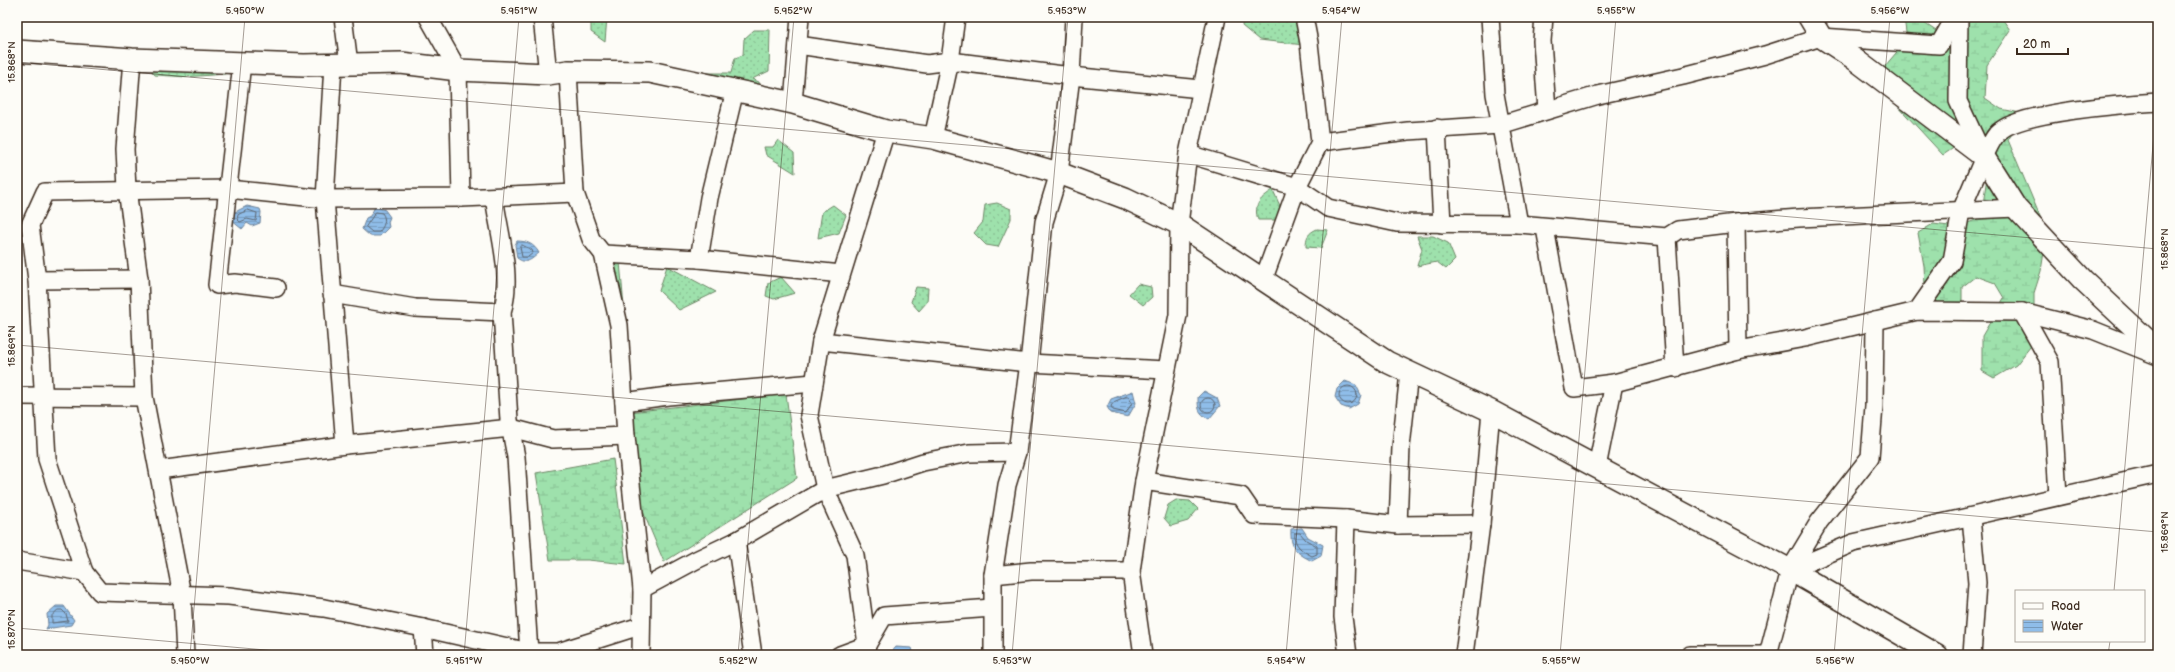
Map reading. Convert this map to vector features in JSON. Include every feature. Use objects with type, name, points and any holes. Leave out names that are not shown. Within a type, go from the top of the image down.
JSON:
[{"type":"street","points":[[343,17],[341,65],[325,199],[345,445]]},
{"type":"street","points":[[428,17],[458,70],[461,198]]},
{"type":"street","points":[[542,17],[558,72],[575,193],[591,239],[603,254],[619,325],[626,436],[642,589],[640,626],[641,655]]},
{"type":"street","points":[[793,103],[800,17]]},
{"type":"street","points":[[933,138],[950,61],[956,17]]},
{"type":"street","points":[[993,655],[993,575],[1007,485],[1017,452],[1030,363],[1044,222],[1059,173],[1071,76],[1074,17]]},
{"type":"street","points":[[1143,655],[1131,571],[1144,481],[1178,315],[1179,224],[1188,154],[1217,17]]},
{"type":"street","points":[[1264,278],[1297,187],[1320,142],[1309,43],[1304,17]]},
{"type":"street","points":[[1490,17],[1495,94],[1519,224]]},
{"type":"street","points":[[1544,17],[1542,41],[1548,110]]},
{"type":"street","points":[[1808,17],[1821,37],[1853,58],[1984,157]]},
{"type":"street","points":[[1320,142],[1437,128],[1500,125],[1598,95],[1765,54],[1821,37],[1939,45],[1955,17]]},
{"type":"street","points":[[1959,17],[1958,101],[1984,157],[2016,208],[2082,280],[2158,350]]},
{"type":"street","points":[[798,45],[927,64],[950,61],[1071,76],[1201,89]]},
{"type":"street","points":[[17,51],[132,59],[242,63],[341,65],[401,64],[458,70],[650,72],[793,103],[886,130],[933,138],[1059,173],[1125,198],[1179,224],[1264,278],[1376,355],[1409,373],[1491,411],[1790,570],[1937,655]]},
{"type":"street","points":[[132,59],[125,149],[127,189],[139,279],[144,397],[182,595],[185,655]]},
{"type":"street","points":[[242,63],[217,285],[235,284],[276,288]]},
{"type":"street","points":[[699,259],[709,198],[735,90]]},
{"type":"street","points":[[1917,311],[1952,261],[1961,211],[1984,157],[2000,130],[2028,118],[2116,105],[2158,102]]},
{"type":"street","points":[[1437,128],[1442,224]]},
{"type":"street","points":[[866,650],[855,556],[825,488],[810,415],[822,341],[841,274],[886,130]]},
{"type":"street","points":[[1188,154],[1297,187],[1328,208],[1397,222],[1442,224],[1519,224],[1545,228],[1667,237],[1678,230],[1736,223],[1799,218],[2016,208]]},
{"type":"street","points":[[575,193],[461,198],[325,199],[228,189],[127,189],[45,192],[24,224],[36,280],[47,459],[84,572],[100,592],[229,596],[301,605],[423,628],[529,652],[558,654],[640,626]]},
{"type":"street","points":[[494,197],[505,266],[506,298],[502,312],[509,420],[516,457],[529,652]]},
{"type":"street","points":[[1736,223],[1738,350]]},
{"type":"street","points":[[1545,228],[1574,388],[1614,383],[1738,350],[1805,338],[1917,311],[2022,312],[2093,330],[2158,356]]},
{"type":"street","points":[[1667,237],[1675,368]]},
{"type":"street","points":[[603,254],[699,259],[841,274]]},
{"type":"street","points":[[36,280],[139,279]]},
{"type":"street","points":[[332,294],[414,308],[502,312]]},
{"type":"street","points":[[2022,312],[2050,362],[2058,496]]},
{"type":"street","points":[[1690,655],[1768,655],[1790,570],[1819,522],[1870,457],[1874,406],[1875,321]]},
{"type":"street","points":[[822,341],[1030,363],[1166,370]]},
{"type":"street","points":[[1398,525],[1401,447],[1409,373]]},
{"type":"street","points":[[624,402],[668,396],[814,383]]},
{"type":"street","points":[[1597,468],[1614,383]]},
{"type":"street","points":[[17,396],[144,397]]},
{"type":"street","points":[[1466,655],[1481,524],[1491,411]]},
{"type":"street","points":[[159,470],[345,445],[511,428],[553,439],[626,436]]},
{"type":"street","points":[[642,589],[696,560],[736,541],[825,488],[883,475],[923,462],[969,453],[1017,452]]},
{"type":"street","points":[[1790,570],[1853,543],[2158,474]]},
{"type":"street","points":[[1144,481],[1241,496],[1254,515],[1346,519],[1398,525],[1481,524]]},
{"type":"street","points":[[1971,517],[1977,583],[1972,655]]},
{"type":"street","points":[[1346,519],[1343,616],[1348,655]]},
{"type":"street","points":[[736,541],[753,655]]},
{"type":"street","points":[[17,561],[84,572]]},
{"type":"street","points":[[993,575],[1031,571],[1131,571]]},
{"type":"street","points":[[866,650],[884,616],[992,608]]},
{"type":"street","points":[[423,628],[425,655]]},
{"type":"street","points":[[840,655],[866,650]]},
{"type":"green space","points":[[591,17],[607,17],[605,42],[591,32]]},
{"type":"green space","points":[[1243,17],[1305,17],[1304,45],[1259,40],[1242,26]]},
{"type":"green space","points":[[1904,17],[1921,17],[1921,21],[1939,33],[1955,34],[1970,17],[2001,17],[2010,30],[1987,65],[1985,98],[2001,109],[2025,114],[2008,140],[2047,233],[2041,271],[2034,293],[2034,313],[2041,333],[2016,365],[1994,378],[1982,371],[1982,336],[2004,298],[1995,283],[1976,276],[1962,287],[1962,303],[1926,305],[1924,266],[1918,233],[1933,224],[1957,227],[1981,218],[1987,177],[1961,143],[1943,155],[1883,90],[1885,66],[1907,40]]},
{"type":"green space","points":[[754,30],[770,30],[769,71],[752,79],[759,82],[760,90],[630,63],[709,73],[731,73],[735,58],[743,55],[744,39]]},
{"type":"green space","points":[[228,54],[225,74],[186,77],[155,75],[148,67]]},
{"type":"green space","points":[[778,140],[794,153],[795,173],[766,155],[764,147],[773,147]]},
{"type":"green space","points":[[1273,190],[1280,206],[1276,220],[1258,220],[1257,206],[1259,202]]},
{"type":"green space","points":[[997,203],[1011,209],[1011,219],[998,247],[986,245],[974,233],[983,222],[985,205]]},
{"type":"green space","points":[[833,205],[846,215],[839,233],[818,238],[822,212]]},
{"type":"green space","points":[[1317,229],[1328,230],[1321,248],[1306,247],[1308,236],[1311,232]]},
{"type":"green space","points":[[1417,236],[1433,236],[1448,243],[1455,260],[1446,269],[1437,262],[1417,266],[1422,249]]},
{"type":"green space","points":[[620,262],[625,318],[608,263],[615,265]]},
{"type":"green space","points":[[667,266],[716,292],[679,310],[659,291]]},
{"type":"green space","points":[[781,277],[795,293],[774,299],[766,296],[768,283]]},
{"type":"green space","points":[[1138,284],[1151,287],[1152,297],[1143,305],[1129,294]]},
{"type":"green space","points":[[916,287],[928,288],[927,302],[919,311],[911,302]]},
{"type":"green space","points":[[786,394],[797,478],[664,562],[639,502],[630,412]]},
{"type":"green space","points":[[613,459],[626,564],[588,560],[550,560],[536,473]]},
{"type":"green space","points":[[1176,500],[1190,501],[1198,509],[1188,521],[1171,526],[1164,518],[1168,505]]},
{"type":"water","points":[[247,206],[260,209],[260,223],[252,226],[247,223],[242,229],[232,221],[235,212]]},
{"type":"water","points":[[375,207],[385,210],[390,217],[388,222],[389,227],[380,236],[370,236],[362,229],[366,218],[370,216]]},
{"type":"water","points":[[517,241],[530,244],[535,247],[539,253],[528,261],[520,260],[517,258],[515,245]]},
{"type":"water","points":[[1345,381],[1356,385],[1361,395],[1358,404],[1349,409],[1341,406],[1335,397],[1337,389]]},
{"type":"water","points":[[1133,391],[1136,403],[1128,417],[1111,413],[1107,407],[1111,399]]},
{"type":"water","points":[[1204,391],[1217,398],[1220,406],[1209,419],[1201,413],[1199,408],[1198,397]]},
{"type":"water","points":[[1302,528],[1308,537],[1323,545],[1321,556],[1312,561],[1298,552],[1293,545],[1291,529]]},
{"type":"water","points":[[56,606],[64,606],[74,620],[71,625],[46,629],[48,625],[47,614]]},
{"type":"water","points":[[896,647],[912,648],[914,655],[889,655]]}]
